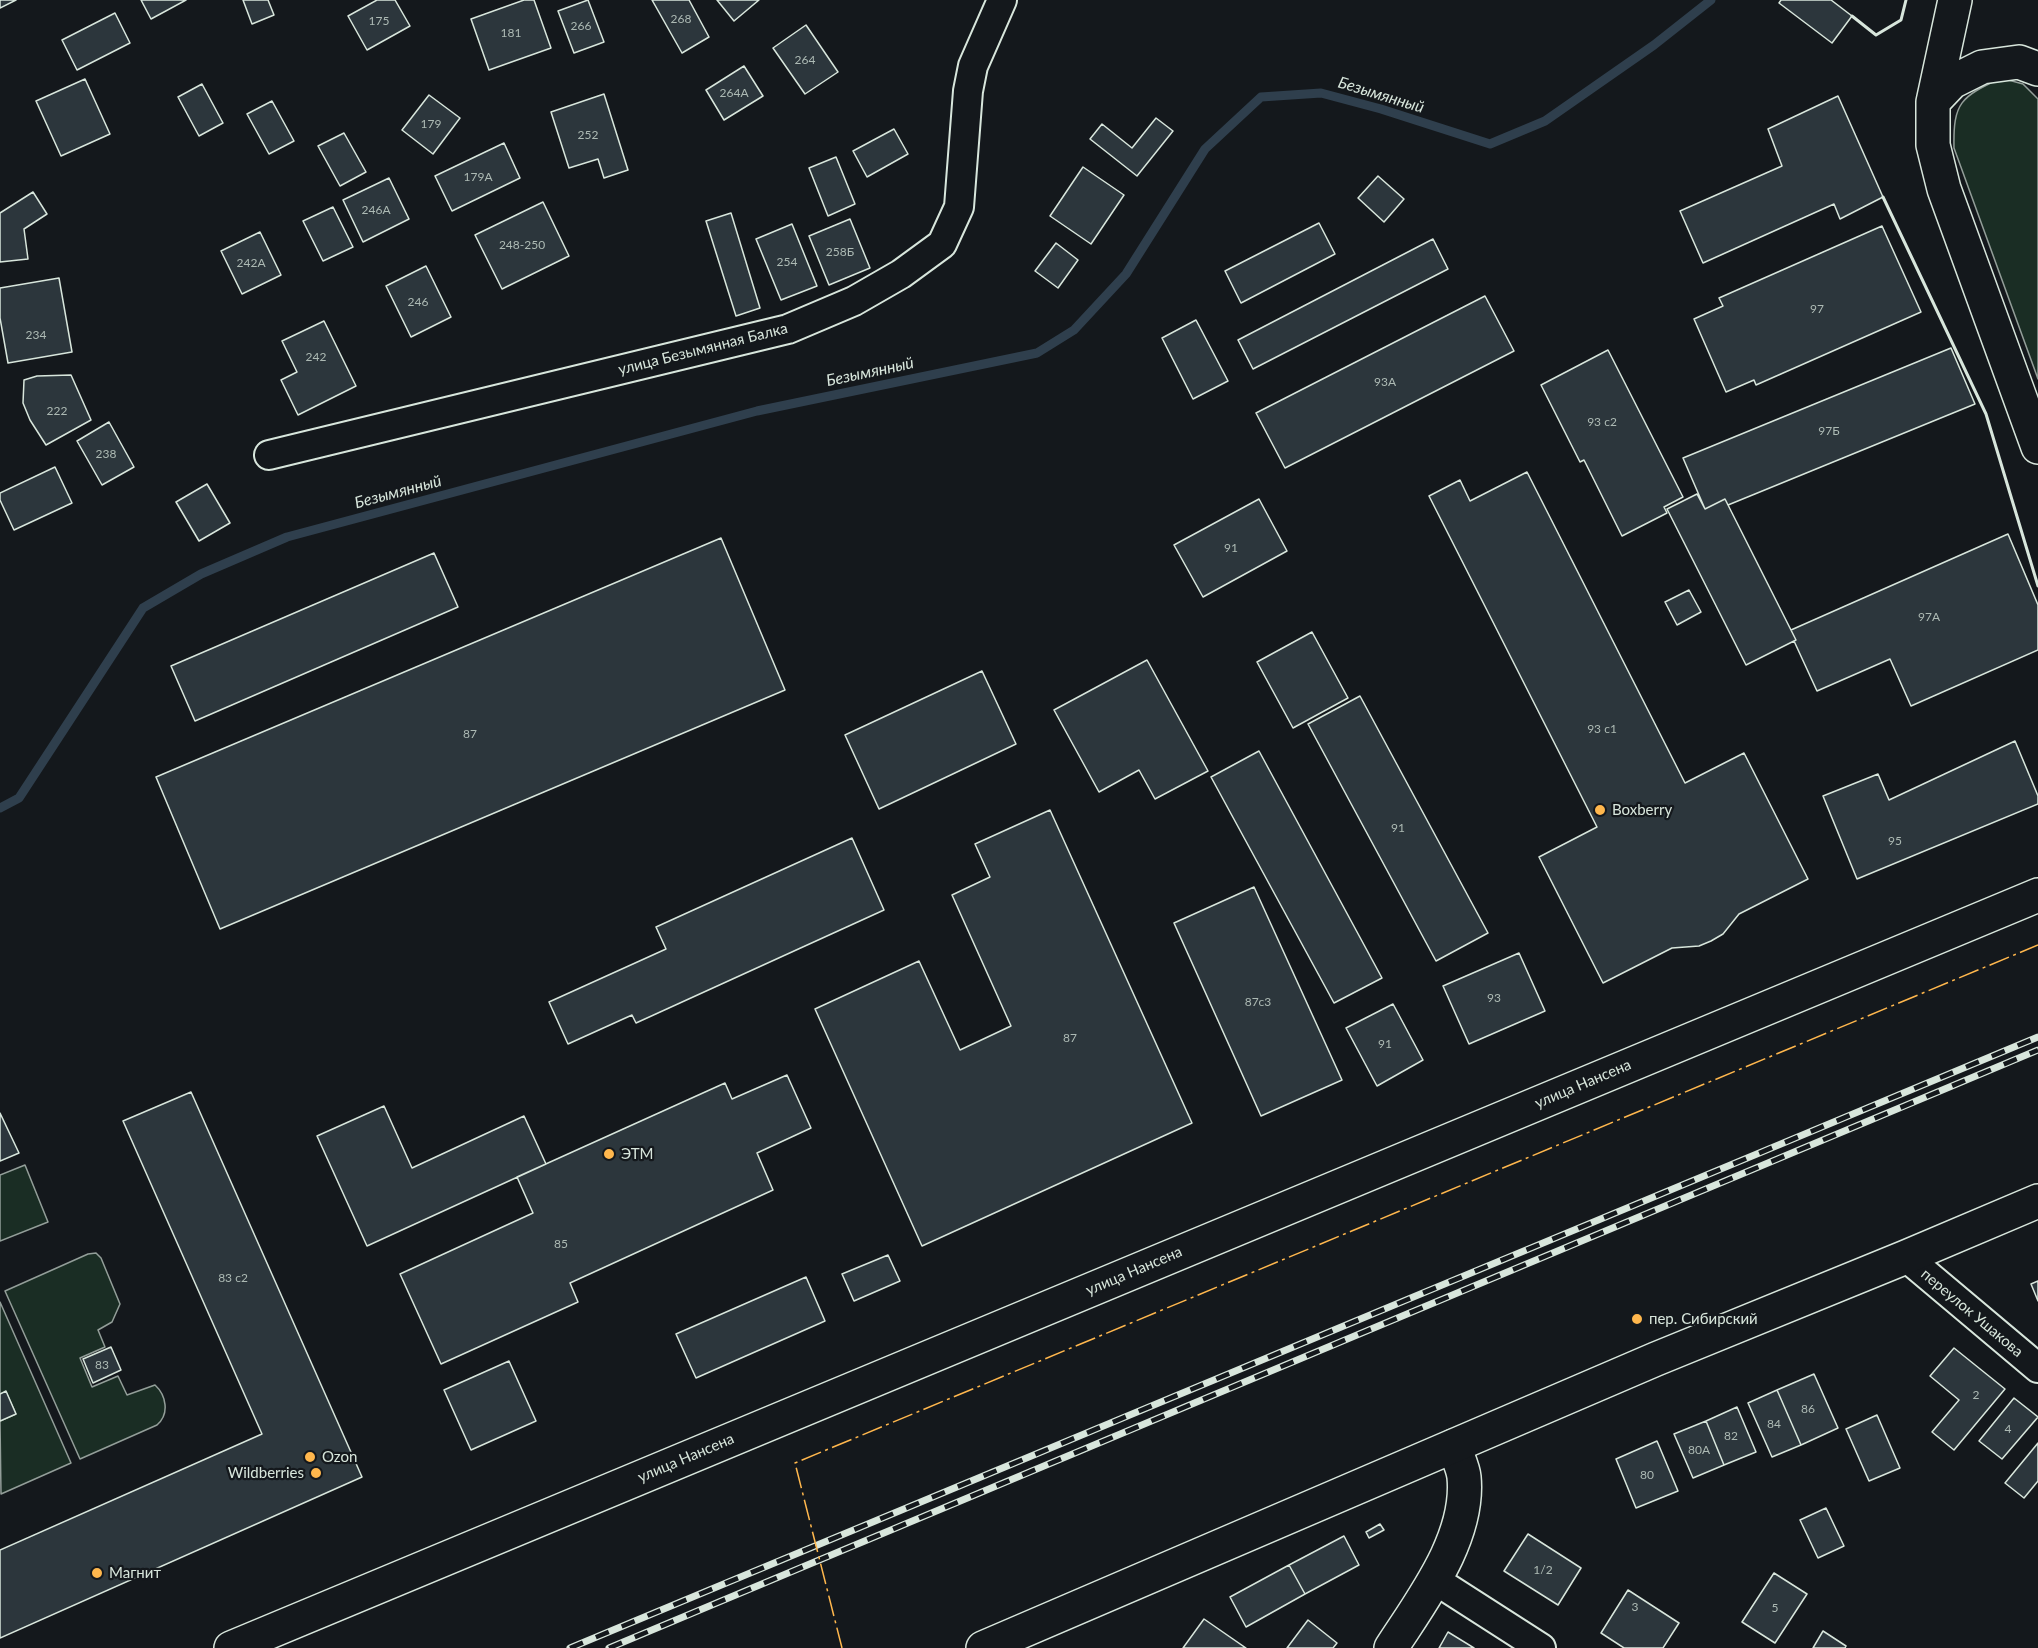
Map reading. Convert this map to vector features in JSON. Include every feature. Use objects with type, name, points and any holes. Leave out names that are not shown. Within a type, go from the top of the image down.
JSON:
[{"type":"main road","points":[[1955,0],[1933,102],[1933,146],[1944,189],[2038,447]]},
{"type":"main road","points":[[1933,102],[1952,82],[1982,67],[2019,62],[2038,69]]},
{"type":"main road","name":"улица Нансена","points":[[231,1648],[2038,895]]},
{"type":"main road","points":[[983,1648],[1656,1359],[2038,1201]]},
{"type":"main road","points":[[1391,1648],[1435,1580],[1453,1540],[1464,1506],[1464,1475],[1454,1446]]},
{"type":"street","name":"улица Безымянная Балка","points":[[269,455],[788,329],[854,301],[901,274],[942,244],[959,207],[968,91],[973,66],[1002,0]]},
{"type":"street","name":"переулок Ушакова","points":[[1906,1257],[2038,1368]]},
{"type":"street","points":[[1435,1580],[1541,1648]]},
{"type":"green space","points":[[2001,78],[2023,84],[2038,99],[2038,379],[1954,148],[1955,120],[1962,103],[1977,90]]},
{"type":"green space","points":[[25,1165],[48,1222],[0,1241],[0,1175]]},
{"type":"green space","points":[[96,1253],[101,1258],[120,1304],[112,1322],[98,1330],[105,1347],[80,1358],[92,1387],[118,1376],[127,1395],[155,1385],[164,1399],[165,1410],[164,1416],[157,1425],[80,1459],[5,1291],[88,1254]]},
{"type":"green space","points":[[0,1302],[71,1463],[1,1494],[0,1421],[16,1414],[6,1392],[0,1394]]},
{"type":"building","points":[[0,0],[16,0],[0,8]]},
{"type":"building","points":[[141,0],[186,0],[151,19]]},
{"type":"building","points":[[243,0],[268,0],[274,15],[252,24]]},
{"type":"building","points":[[377,0],[395,0],[410,26],[367,50],[348,16]]},
{"type":"building","points":[[524,0],[534,0],[551,48],[489,70],[471,19]]},
{"type":"building","points":[[588,0],[604,42],[574,53],[558,11]]},
{"type":"building","points":[[652,0],[689,0],[709,37],[682,53]]},
{"type":"building","points":[[717,0],[759,0],[734,21]]},
{"type":"building","points":[[1781,0],[1831,0],[1852,16],[1832,43],[1779,3]]},
{"type":"building","points":[[115,13],[130,43],[77,70],[62,40]]},
{"type":"building","points":[[806,25],[838,72],[805,94],[773,48]]},
{"type":"building","points":[[744,66],[763,96],[724,120],[706,90]]},
{"type":"building","points":[[85,79],[110,134],[61,156],[36,101]]},
{"type":"building","points":[[202,84],[223,123],[199,136],[178,97]]},
{"type":"building","points":[[604,94],[628,170],[604,178],[598,159],[569,168],[551,112]]},
{"type":"building","points":[[429,95],[460,118],[433,154],[402,130]]},
{"type":"building","points":[[1838,96],[1883,197],[1840,219],[1834,204],[1703,263],[1680,211],[1782,166],[1768,129]]},
{"type":"building","points":[[272,101],[294,141],[269,154],[247,114]]},
{"type":"building","points":[[1156,118],[1173,131],[1137,176],[1090,139],[1102,124],[1132,148]]},
{"type":"building","points":[[894,129],[908,154],[867,177],[853,151]]},
{"type":"building","points":[[344,133],[366,172],[340,186],[318,146]]},
{"type":"building","points":[[504,143],[520,178],[452,211],[435,176]]},
{"type":"building","points":[[836,157],[855,204],[828,216],[809,168]]},
{"type":"building","points":[[1083,167],[1124,195],[1091,244],[1050,216]]},
{"type":"building","points":[[1378,176],[1404,199],[1384,222],[1358,198]]},
{"type":"building","points":[[389,178],[409,219],[363,242],[343,200]]},
{"type":"building","points":[[33,192],[47,214],[24,229],[28,259],[0,262],[0,213]]},
{"type":"building","points":[[543,202],[569,256],[502,289],[475,235]]},
{"type":"building","points":[[333,207],[353,247],[323,261],[303,221]]},
{"type":"building","points":[[731,213],[760,308],[736,316],[706,221]]},
{"type":"building","points":[[850,219],[870,268],[829,285],[809,236]]},
{"type":"building","points":[[1319,223],[1335,254],[1241,303],[1225,271]]},
{"type":"building","points":[[792,224],[817,286],[781,300],[756,239]]},
{"type":"building","points":[[1882,226],[1921,312],[1756,385],[1754,380],[1726,392],[1694,319],[1723,306],[1719,298]]},
{"type":"building","points":[[260,232],[281,275],[242,294],[221,251]]},
{"type":"building","points":[[1433,239],[1448,269],[1253,369],[1238,340]]},
{"type":"building","points":[[1056,243],[1078,260],[1058,288],[1035,271]]},
{"type":"building","points":[[426,266],[451,317],[411,337],[386,286]]},
{"type":"building","points":[[59,278],[72,352],[8,363],[0,318],[0,288]]},
{"type":"building","points":[[1485,296],[1514,351],[1285,468],[1256,413]]},
{"type":"building","points":[[1196,320],[1228,381],[1193,399],[1162,338]]},
{"type":"building","points":[[324,321],[356,386],[298,415],[281,380],[297,372],[282,341]]},
{"type":"building","points":[[1951,348],[1975,404],[1728,505],[1725,499],[1705,509],[1683,458]]},
{"type":"building","points":[[1608,350],[1683,497],[1664,507],[1667,513],[1622,536],[1584,460],[1580,462],[1541,385]]},
{"type":"building","points":[[71,375],[91,420],[46,445],[30,420],[23,403],[24,380],[37,376]]},
{"type":"building","points":[[109,422],[134,467],[102,485],[77,441]]},
{"type":"building","points":[[55,467],[72,503],[14,530],[0,500],[0,493]]},
{"type":"building","points":[[1527,472],[1685,783],[1744,753],[1808,879],[1739,914],[1723,934],[1711,941],[1699,946],[1672,948],[1603,983],[1539,857],[1597,827],[1429,496],[1460,480],[1470,501]]},
{"type":"building","points":[[207,484],[230,523],[199,541],[176,502]]},
{"type":"building","points":[[1697,494],[1705,509],[1725,499],[1796,640],[1746,665],[1667,509]]},
{"type":"building","points":[[1259,499],[1287,551],[1203,597],[1174,545]]},
{"type":"building","points":[[2008,534],[2038,605],[2038,650],[1911,706],[1890,659],[1817,691],[1791,630]]},
{"type":"building","points":[[721,538],[785,690],[220,929],[156,777]]},
{"type":"building","points":[[434,553],[458,607],[195,721],[171,666]]},
{"type":"building","points":[[1689,590],[1701,612],[1677,625],[1665,602]]},
{"type":"building","points":[[1312,632],[1348,698],[1293,728],[1257,662]]},
{"type":"building","points":[[1147,660],[1208,771],[1155,799],[1139,770],[1099,792],[1054,710]]},
{"type":"building","points":[[982,671],[1016,744],[879,809],[845,735]]},
{"type":"building","points":[[1360,696],[1488,933],[1436,961],[1308,724]]},
{"type":"building","points":[[2015,741],[2038,796],[2038,804],[1857,879],[1823,796],[1878,774],[1889,800]]},
{"type":"building","points":[[1259,751],[1382,978],[1334,1003],[1211,777]]},
{"type":"building","points":[[1050,810],[1192,1123],[922,1246],[815,1009],[919,961],[960,1050],[1011,1026],[952,895],[990,877],[975,844]]},
{"type":"building","points":[[852,838],[884,910],[636,1023],[632,1015],[568,1044],[549,1002],[666,949],[656,927]]},
{"type":"building","points":[[1254,887],[1342,1080],[1261,1116],[1174,923]]},
{"type":"building","points":[[1519,953],[1545,1011],[1469,1044],[1443,986]]},
{"type":"building","points":[[1393,1004],[1423,1060],[1377,1086],[1346,1028]]},
{"type":"building","points":[[787,1075],[811,1128],[757,1153],[773,1190],[570,1283],[578,1302],[441,1364],[400,1274],[533,1213],[517,1177],[725,1083],[732,1099]]},
{"type":"building","points":[[191,1092],[362,1477],[0,1638],[0,1550],[262,1434],[123,1121]]},
{"type":"building","points":[[384,1106],[412,1168],[524,1116],[546,1164],[367,1246],[317,1136]]},
{"type":"building","points":[[0,1113],[19,1153],[0,1161]]},
{"type":"building","points":[[888,1255],[900,1281],[854,1301],[842,1274]]},
{"type":"building","points":[[806,1277],[825,1321],[696,1378],[676,1334]]},
{"type":"building","points":[[2038,1281],[2038,1301],[2031,1284]]},
{"type":"building","points":[[111,1347],[121,1370],[93,1383],[83,1359]]},
{"type":"building","points":[[1954,1348],[2005,1389],[1954,1450],[1932,1432],[1959,1400],[1930,1376]]},
{"type":"building","points":[[509,1361],[536,1421],[471,1450],[444,1390]]},
{"type":"building","points":[[1814,1374],[1838,1428],[1801,1445],[1777,1390]]},
{"type":"building","points":[[1777,1390],[1801,1445],[1772,1457],[1748,1403]]},
{"type":"building","points":[[6,1391],[16,1414],[0,1421],[0,1394]]},
{"type":"building","points":[[2014,1398],[2038,1417],[2002,1459],[1979,1441]]},
{"type":"building","points":[[1737,1407],[1756,1452],[1724,1465],[1706,1421]]},
{"type":"building","points":[[1877,1415],[1900,1468],[1869,1481],[1846,1429]]},
{"type":"building","points":[[1706,1421],[1724,1465],[1693,1478],[1674,1434]]},
{"type":"building","points":[[1657,1441],[1678,1491],[1636,1508],[1616,1459]]},
{"type":"building","points":[[2038,1443],[2038,1481],[2024,1498],[2005,1483]]},
{"type":"building","points":[[1826,1508],[1844,1546],[1818,1558],[1800,1520]]},
{"type":"building","points":[[1380,1524],[1384,1530],[1369,1538],[1366,1532]]},
{"type":"building","points":[[1528,1534],[1581,1568],[1558,1605],[1504,1571]]},
{"type":"building","points":[[1344,1536],[1359,1565],[1305,1594],[1289,1565]]},
{"type":"building","points":[[1289,1565],[1305,1594],[1246,1627],[1230,1597]]},
{"type":"building","points":[[1774,1573],[1807,1594],[1775,1643],[1742,1622]]},
{"type":"building","points":[[1628,1590],[1679,1623],[1663,1648],[1624,1648],[1601,1633]]},
{"type":"building","points":[[1204,1619],[1246,1648],[1183,1648]]},
{"type":"building","points":[[1308,1620],[1337,1643],[1333,1648],[1287,1648]]},
{"type":"building","points":[[1823,1631],[1846,1646],[1845,1648],[1813,1648]]},
{"type":"building","points":[[1448,1632],[1474,1648],[1439,1648]]},
{"type":"waterway","name":"Безымянный","points":[[0,808],[19,798],[143,608],[201,574],[287,537],[757,411],[1037,353],[1074,330],[1126,274],[1205,149],[1261,97],[1321,93],[1381,109],[1490,144],[1545,121],[1654,45],[1711,0]]},
{"type":"railway","points":[[570,1648],[2038,1037]]},
{"type":"railway","points":[[609,1648],[2038,1050]]},
{"type":"wall","points":[[1852,16],[1876,35],[1901,20],[1906,0]]},
{"type":"wall","points":[[1883,197],[1986,414],[2038,586]]},
{"type":"power","points":[[842,1648],[795,1463],[2038,945]]},
{"type":"place","name":"Boxberry","points":[[1600,810]]},
{"type":"place","name":"ЭТМ","points":[[609,1154]]},
{"type":"place","name":"пер. Сибирский","points":[[1637,1319]]},
{"type":"place","name":"Ozon","points":[[310,1457]]},
{"type":"place","name":"Wildberries","points":[[316,1473]]},
{"type":"place","name":"Магнит","points":[[97,1573]]}]
